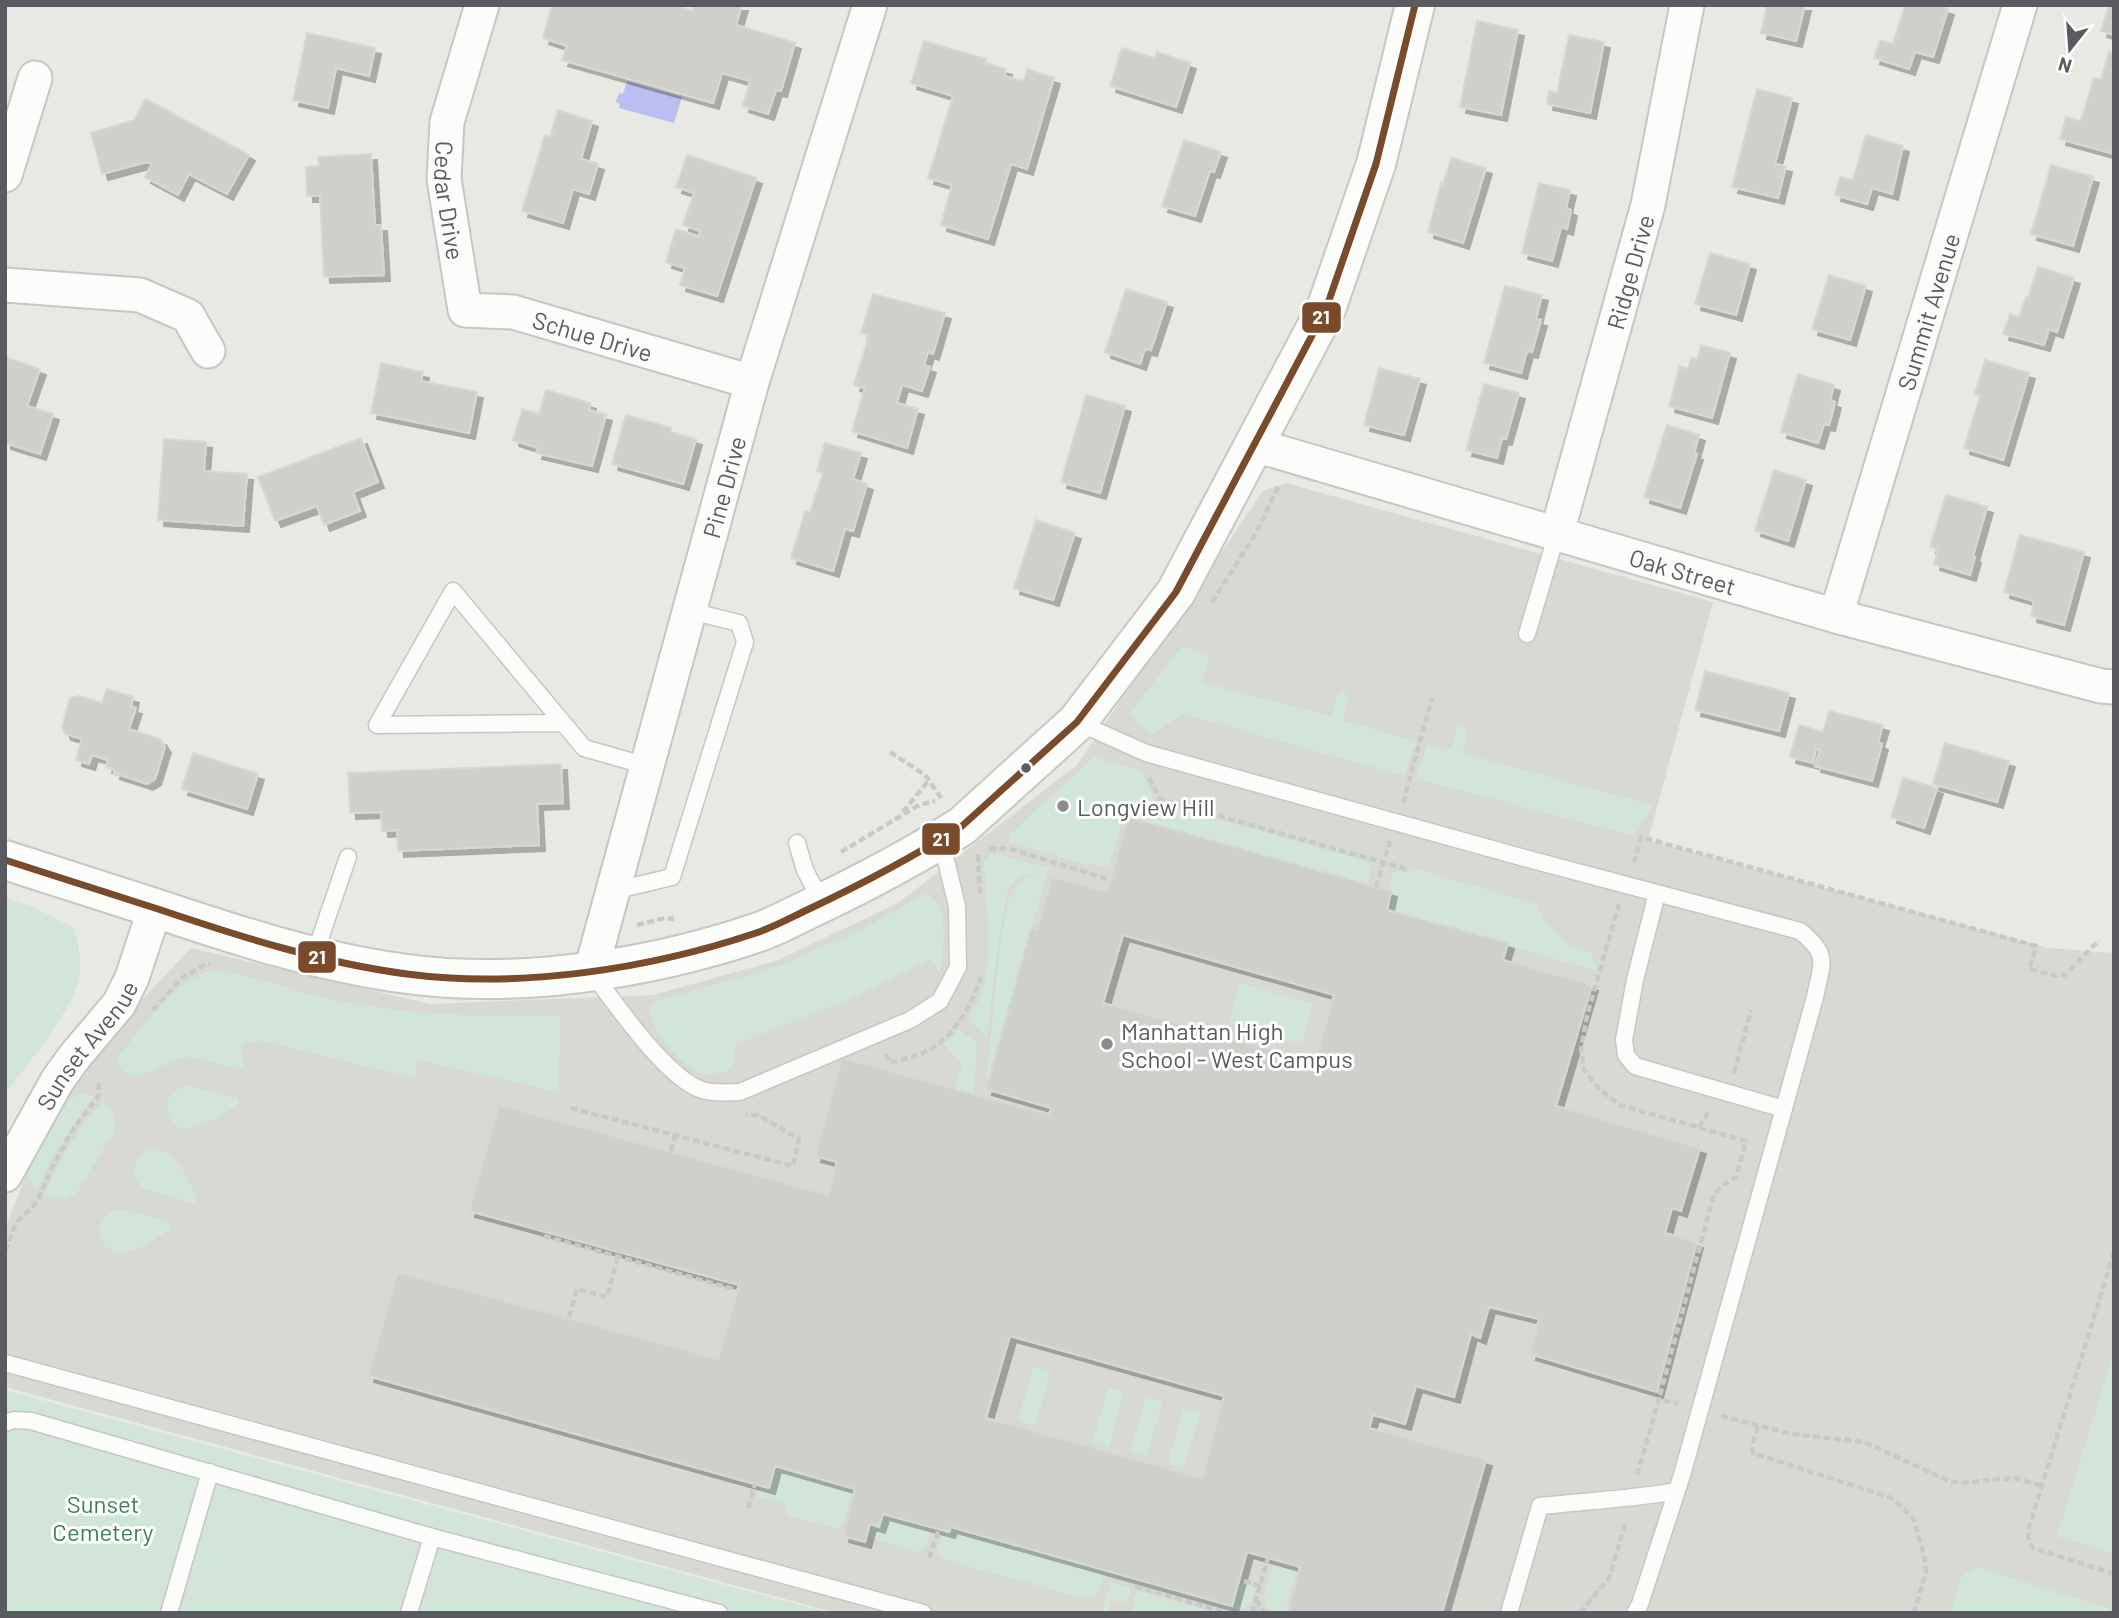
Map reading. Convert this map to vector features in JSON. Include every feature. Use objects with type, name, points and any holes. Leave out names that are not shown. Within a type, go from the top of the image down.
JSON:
[{"type":"street","name":"Cedar Drive","points":[[460,274],[444,178],[447,122],[482,5]]},
{"type":"street","name":"Pine Drive","points":[[591,971],[752,383],[870,5]]},
{"type":"street","points":[[5,860],[227,932],[314,956],[407,974],[459,979],[516,978],[645,964],[758,933],[860,885],[941,840],[962,826],[1077,722],[1175,592],[1326,309],[1376,164],[1415,5]]},
{"type":"street","name":"Ridge Drive","points":[[1557,533],[1648,205],[1687,5]]},
{"type":"street","name":"Summit Avenue","points":[[1836,616],[2020,5]]},
{"type":"street","points":[[5,175],[35,78]]},
{"type":"street","name":"Schue Drive","points":[[460,274],[465,310],[513,312],[752,383]]},
{"type":"street","points":[[5,285],[140,295],[188,316],[208,351]]},
{"type":"street","name":"Oak Street","points":[[1255,446],[1836,616],[2101,686],[2114,687]]},
{"type":"street","name":"Sunset Avenue","points":[[5,1175],[57,1081],[119,1004],[132,978],[155,908]]},
{"type":"lane","points":[[1527,634],[1557,533]]},
{"type":"lane","points":[[563,723],[377,725],[453,591],[584,748],[647,766]]},
{"type":"lane","points":[[613,891],[672,877],[746,642],[739,623],[690,611]]},
{"type":"lane","points":[[1077,722],[1146,753],[1800,931],[1817,945],[1822,963],[1784,1109],[1677,1491],[1640,1604],[1634,1613]]},
{"type":"lane","points":[[591,971],[668,1067],[701,1090],[717,1093],[740,1092],[910,1020],[940,1001],[958,967],[957,906],[941,840]]},
{"type":"lane","points":[[797,843],[805,870],[822,903]]},
{"type":"lane","points":[[314,956],[348,857]]},
{"type":"lane","points":[[1657,893],[1635,980],[1624,1040],[1626,1055],[1635,1066],[1784,1109]]},
{"type":"lane","points":[[5,1363],[923,1613]]},
{"type":"lane","points":[[5,1423],[14,1420],[31,1421],[432,1537],[719,1613]]},
{"type":"lane","points":[[169,1613],[211,1472]]},
{"type":"lane","points":[[1509,1613],[1540,1506],[1598,1499],[1631,1499],[1677,1491]]},
{"type":"lane","points":[[409,1613],[432,1537]]},
{"type":"path","points":[[1413,768],[1432,698]]},
{"type":"path","points":[[890,752],[925,775],[942,800]]},
{"type":"path","points":[[1143,768],[1160,799],[1406,869]]},
{"type":"path","points":[[899,816],[929,780]]},
{"type":"path","points":[[1659,1399],[1714,1194],[1736,1177],[1746,1141],[1620,1105],[1601,1091],[1584,1070],[1581,1049],[1587,1016],[1641,837],[2036,946],[2029,969],[2053,975],[2065,975],[2099,940]]},
{"type":"path","points":[[986,849],[995,841]]},
{"type":"path","points":[[978,849],[1008,848],[1110,880]]},
{"type":"path","points":[[150,1014],[182,978],[206,964]]},
{"type":"path","points":[[5,1251],[16,1223],[37,1202],[52,1167],[76,1125],[98,1097],[99,1073]]},
{"type":"path","points":[[671,1151],[675,1135]]},
{"type":"path","points":[[544,1236],[737,1290]]},
{"type":"path","points":[[2114,1252],[2028,1531],[2033,1548],[2114,1574]]},
{"type":"path","points":[[569,1317],[576,1289],[607,1297],[618,1255]]},
{"type":"path","points":[[1914,1613],[1926,1571],[1913,1518],[1894,1499],[1758,1456],[1753,1452],[1752,1445],[1760,1427],[1791,1434],[1864,1442],[1949,1481],[1961,1483],[2015,1478],[2042,1486]]},
{"type":"path","points":[[748,1508],[755,1484]]},
{"type":"path","points":[[929,1558],[939,1529]]},
{"type":"path","points":[[1251,1613],[1268,1558]]},
{"type":"path","points":[[1244,1581],[1260,1586]]},
{"type":"path","points":[[1135,1586],[1227,1613]]},
{"type":"path","points":[[1256,1600],[1265,1613]]},
{"type":"shaded area","name":"Manhattan High School - West Campus","points":[[1286,483],[1713,602],[1648,840],[2048,948],[2114,953],[2114,1613],[837,1613],[5,1387],[5,1228],[63,1083],[191,948],[430,1004],[653,995],[776,961],[898,903],[1077,765],[1263,491]]},
{"type":"green space","points":[[1182,646],[1209,655],[1202,682],[1331,716],[1338,694],[1344,692],[1349,697],[1343,720],[1416,742],[1404,776],[1183,714],[1153,734],[1138,725],[1130,713]]},
{"type":"green space","points":[[1461,725],[1468,730],[1462,753],[1653,805],[1634,836],[1416,779],[1427,745],[1451,750],[1456,729]]},
{"type":"green space","points":[[1094,757],[1142,771],[1154,801],[1366,861],[1371,869],[1367,884],[1126,816],[1120,827],[1109,868],[1090,863],[1089,866],[1009,842],[1009,835]]},
{"type":"green space","points":[[992,853],[1049,868],[1047,873],[1027,874],[1008,889],[998,941],[987,1038],[967,1019],[980,999],[988,965],[984,860]]},
{"type":"green space","points":[[1410,867],[1536,904],[1546,924],[1569,944],[1591,953],[1596,971],[1387,910],[1391,897],[1387,890],[1392,874],[1398,870],[1408,873]]},
{"type":"green space","points":[[1034,874],[1047,875],[986,1083],[1001,937],[1009,898],[1017,883]]},
{"type":"green space","points":[[927,893],[938,903],[943,920],[943,948],[939,972],[931,959],[848,1000],[736,1044],[732,1067],[726,1072],[708,1074],[690,1067],[664,1042],[653,1021],[652,1002],[776,967],[866,927]]},
{"type":"green space","points":[[5,898],[32,906],[73,927],[80,963],[77,985],[64,1013],[5,1094]]},
{"type":"green space","points":[[216,970],[324,998],[394,1010],[476,1016],[558,1015],[561,1017],[558,1092],[418,1060],[415,1078],[262,1041],[241,1043],[244,1066],[241,1069],[187,1057],[138,1076],[129,1076],[122,1070],[117,1059],[120,1054],[163,1003],[188,982],[201,974]]},
{"type":"green space","points":[[1240,983],[1313,1003],[1302,1044],[1229,1025]]},
{"type":"green space","points":[[958,1030],[977,1041],[974,1093],[956,1089],[957,1075],[963,1066],[944,1044]]},
{"type":"green space","points":[[185,1085],[236,1097],[239,1102],[237,1106],[211,1121],[192,1128],[183,1128],[175,1125],[169,1117],[167,1106],[170,1095]]},
{"type":"green space","points":[[77,1095],[94,1095],[55,1153],[37,1190],[28,1179],[28,1164],[64,1104]]},
{"type":"green space","points":[[103,1100],[113,1114],[114,1132],[76,1194],[65,1200],[43,1195],[69,1145]]},
{"type":"green space","points":[[147,1150],[163,1150],[176,1160],[190,1182],[197,1202],[145,1189],[139,1184],[134,1171],[137,1159]]},
{"type":"green space","points":[[114,1210],[125,1210],[170,1222],[171,1228],[146,1245],[118,1254],[105,1245],[99,1233],[102,1221]]},
{"type":"green space","points":[[2114,1351],[2114,1554],[2057,1536]]},
{"type":"green space","points":[[1034,1366],[1050,1371],[1035,1426],[1018,1421]]},
{"type":"green space","points":[[1108,1387],[1124,1392],[1109,1447],[1093,1442]]},
{"type":"green space","name":"Sunset Cemetery","points":[[5,1390],[829,1613],[5,1613]]},
{"type":"green space","points":[[1146,1397],[1162,1402],[1147,1457],[1130,1452]]},
{"type":"green space","points":[[1183,1408],[1200,1412],[1184,1468],[1168,1463]]},
{"type":"green space","points":[[775,1466],[854,1488],[841,1530],[785,1515],[787,1505],[758,1496],[761,1486],[769,1488]]},
{"type":"green space","points":[[883,1514],[932,1529],[924,1550],[918,1552],[871,1538],[874,1525],[879,1526]]},
{"type":"green space","points":[[951,1527],[1232,1606],[1240,1583],[1255,1590],[1247,1606],[1237,1611],[1105,1575],[1097,1596],[1088,1600],[943,1559],[938,1550],[944,1531],[949,1532]]},
{"type":"green space","points":[[1274,1562],[1297,1568],[1285,1613],[1272,1612],[1266,1605],[1264,1596]]},
{"type":"green space","points":[[1977,1567],[2108,1608],[2111,1613],[1950,1613],[1962,1575]]},
{"type":"green space","points":[[1114,1583],[1131,1588],[1127,1604],[1110,1600],[1107,1612],[1110,1613],[1101,1613],[1110,1586]]},
{"type":"green space","points":[[1137,1590],[1216,1613],[1135,1613],[1132,1612]]},
{"type":"water","points":[[627,81],[682,97],[674,123],[619,108],[620,104],[616,102],[619,93],[623,94]]},
{"type":"building","points":[[552,5],[674,5],[693,11],[695,5],[742,5],[736,25],[795,43],[781,91],[776,90],[768,114],[743,106],[750,81],[722,73],[713,103],[562,60],[567,46],[543,38]]},
{"type":"building","points":[[1767,5],[1805,5],[1796,41],[1761,33]]},
{"type":"building","points":[[1905,5],[1934,5],[1948,9],[1933,57],[1915,52],[1909,69],[1874,58],[1880,40],[1893,44]]},
{"type":"building","points":[[2109,5],[2114,5],[2114,35],[2101,31]]},
{"type":"building","points":[[1477,21],[1518,30],[1501,115],[1460,107]]},
{"type":"building","points":[[307,33],[375,48],[369,76],[336,68],[328,108],[293,100]]},
{"type":"building","points":[[1569,35],[1604,42],[1590,113],[1547,104],[1549,91],[1557,93]]},
{"type":"building","points":[[924,41],[986,59],[984,63],[1006,69],[1004,76],[1024,81],[1027,69],[1054,78],[1027,169],[1011,164],[988,239],[941,225],[952,185],[928,178],[953,96],[911,83]]},
{"type":"building","points":[[1122,48],[1155,58],[1157,52],[1190,63],[1176,107],[1110,86]]},
{"type":"building","points":[[2109,52],[2114,54],[2114,154],[2060,139],[2066,117],[2081,121],[2094,78],[2101,80]]},
{"type":"building","points":[[1757,89],[1792,98],[1775,164],[1786,166],[1778,198],[1732,187]]},
{"type":"building","points":[[146,99],[249,155],[227,194],[189,174],[178,195],[145,177],[152,164],[147,162],[102,174],[91,133],[134,120]]},
{"type":"building","points":[[558,110],[592,121],[581,159],[598,164],[589,194],[573,189],[563,223],[522,211],[545,135],[550,137]]},
{"type":"building","points":[[1866,135],[1903,146],[1892,194],[1872,188],[1867,204],[1835,195],[1840,177],[1853,180]]},
{"type":"building","points":[[1184,140],[1221,152],[1214,172],[1210,171],[1195,216],[1162,206]]},
{"type":"building","points":[[371,154],[375,225],[381,225],[384,275],[324,277],[320,196],[307,196],[306,167],[319,166],[318,157]]},
{"type":"building","points":[[687,155],[756,178],[717,296],[680,285],[685,268],[666,262],[676,229],[699,237],[700,231],[683,225],[694,193],[676,187]]},
{"type":"building","points":[[1451,158],[1486,168],[1463,243],[1428,232],[1441,183],[1443,184]]},
{"type":"building","points":[[2051,165],[2093,177],[2073,246],[2031,234]]},
{"type":"building","points":[[1539,183],[1570,190],[1566,208],[1571,210],[1567,229],[1561,227],[1552,261],[1522,253]]},
{"type":"building","points":[[1710,253],[1750,264],[1736,315],[1695,304]]},
{"type":"building","points":[[2038,267],[2074,278],[2057,332],[2049,329],[2044,345],[2003,334],[2010,314],[2019,317]]},
{"type":"building","points":[[1829,275],[1866,286],[1850,340],[1812,329]]},
{"type":"building","points":[[1505,286],[1542,295],[1536,319],[1541,320],[1532,352],[1527,351],[1521,373],[1484,363]]},
{"type":"building","points":[[1126,289],[1167,302],[1151,350],[1145,349],[1140,364],[1105,352]]},
{"type":"building","points":[[873,294],[945,313],[933,354],[928,352],[924,365],[930,367],[922,391],[902,385],[897,403],[918,409],[907,448],[852,431],[865,388],[854,385],[869,335],[861,333]]},
{"type":"building","points":[[1701,345],[1730,353],[1712,418],[1669,406],[1680,366],[1688,369],[1691,358],[1697,360]]},
{"type":"building","points":[[5,357],[40,369],[27,406],[53,414],[40,454],[5,443]]},
{"type":"building","points":[[1985,360],[2029,373],[2003,460],[1964,448],[1980,396],[1975,394]]},
{"type":"building","points":[[381,363],[423,372],[421,381],[477,392],[469,433],[371,413]]},
{"type":"building","points":[[1379,368],[1420,379],[1404,435],[1364,425]]},
{"type":"building","points":[[1798,374],[1834,385],[1830,400],[1835,402],[1829,425],[1824,424],[1818,443],[1781,432]]},
{"type":"building","points":[[1484,384],[1519,393],[1506,439],[1502,438],[1497,458],[1466,450]]},
{"type":"building","points":[[546,390],[590,403],[589,410],[606,415],[592,466],[536,453],[538,448],[513,440],[522,409],[539,414]]},
{"type":"building","points":[[1086,395],[1125,406],[1100,493],[1061,482]]},
{"type":"building","points":[[626,415],[671,428],[670,432],[696,439],[683,484],[612,464]]},
{"type":"building","points":[[1667,425],[1699,435],[1694,453],[1697,454],[1680,508],[1644,497]]},
{"type":"building","points":[[361,438],[378,482],[353,492],[360,511],[324,525],[317,506],[275,521],[258,477]]},
{"type":"building","points":[[164,439],[206,442],[204,471],[247,474],[243,526],[158,520]]},
{"type":"building","points":[[825,443],[861,453],[853,479],[867,484],[853,531],[845,529],[833,571],[791,558],[805,511],[810,513],[823,473],[817,471]]},
{"type":"building","points":[[1774,470],[1806,480],[1788,541],[1755,530]]},
{"type":"building","points":[[1946,495],[1987,507],[1970,575],[1934,564],[1938,550],[1930,547]]},
{"type":"building","points":[[1036,520],[1075,533],[1053,600],[1014,588]]},
{"type":"building","points":[[2020,535],[2084,552],[2064,625],[2031,616],[2034,601],[2004,592]]},
{"type":"building","points":[[1705,671],[1789,693],[1779,731],[1695,710]]},
{"type":"building","points":[[107,689],[133,697],[131,707],[136,708],[129,729],[160,739],[165,747],[155,779],[147,784],[114,773],[115,770],[106,767],[108,760],[92,755],[89,764],[76,760],[82,739],[65,734],[62,727],[70,698],[79,696],[102,703]]},
{"type":"building","points":[[1829,711],[1883,725],[1878,742],[1882,744],[1872,781],[1815,766],[1820,750],[1816,749],[1813,763],[1790,757],[1799,725],[1823,732]]},
{"type":"building","points":[[1945,743],[2009,761],[1997,802],[1933,784]]},
{"type":"building","points":[[193,753],[258,774],[247,809],[182,789]]},
{"type":"building","points":[[561,764],[563,803],[537,804],[539,845],[398,851],[397,830],[382,831],[381,812],[350,813],[348,773]]},
{"type":"building","points":[[1903,778],[1937,788],[1924,828],[1891,817]]},
{"type":"building","points":[[1128,817],[1391,891],[1387,910],[1508,943],[1503,960],[1592,985],[1556,1106],[1700,1148],[1681,1211],[1672,1208],[1665,1233],[1697,1242],[1657,1392],[1530,1354],[1539,1319],[1489,1307],[1480,1338],[1471,1334],[1454,1397],[1416,1386],[1405,1424],[1373,1415],[1369,1428],[1486,1460],[1442,1613],[1288,1613],[1300,1567],[1247,1552],[1232,1606],[951,1527],[949,1532],[883,1514],[879,1527],[870,1524],[865,1542],[843,1536],[855,1489],[775,1466],[769,1488],[368,1376],[398,1272],[718,1359],[739,1285],[469,1211],[499,1105],[828,1195],[837,1162],[815,1156],[842,1058],[1049,1115],[1051,1108],[986,1089],[1031,928],[1037,930],[1052,877],[1107,892]],"holes":[[[1123,935],[1334,995],[1315,1062],[1103,1003]],[[1010,1336],[1224,1396],[1202,1478],[986,1418]]]},
{"type":"transit line","name":"21","points":[[5,860],[221,930],[313,956],[407,974],[494,979],[584,973],[715,946],[776,925],[848,890],[944,837],[962,826],[1077,722],[1176,592],[1326,309],[1376,164],[1415,5]]},
{"type":"place","name":"Longview Hill","points":[[1063,806]]},
{"type":"place","name":"Manhattan High School - West Campus","points":[[1107,1044]]}]
